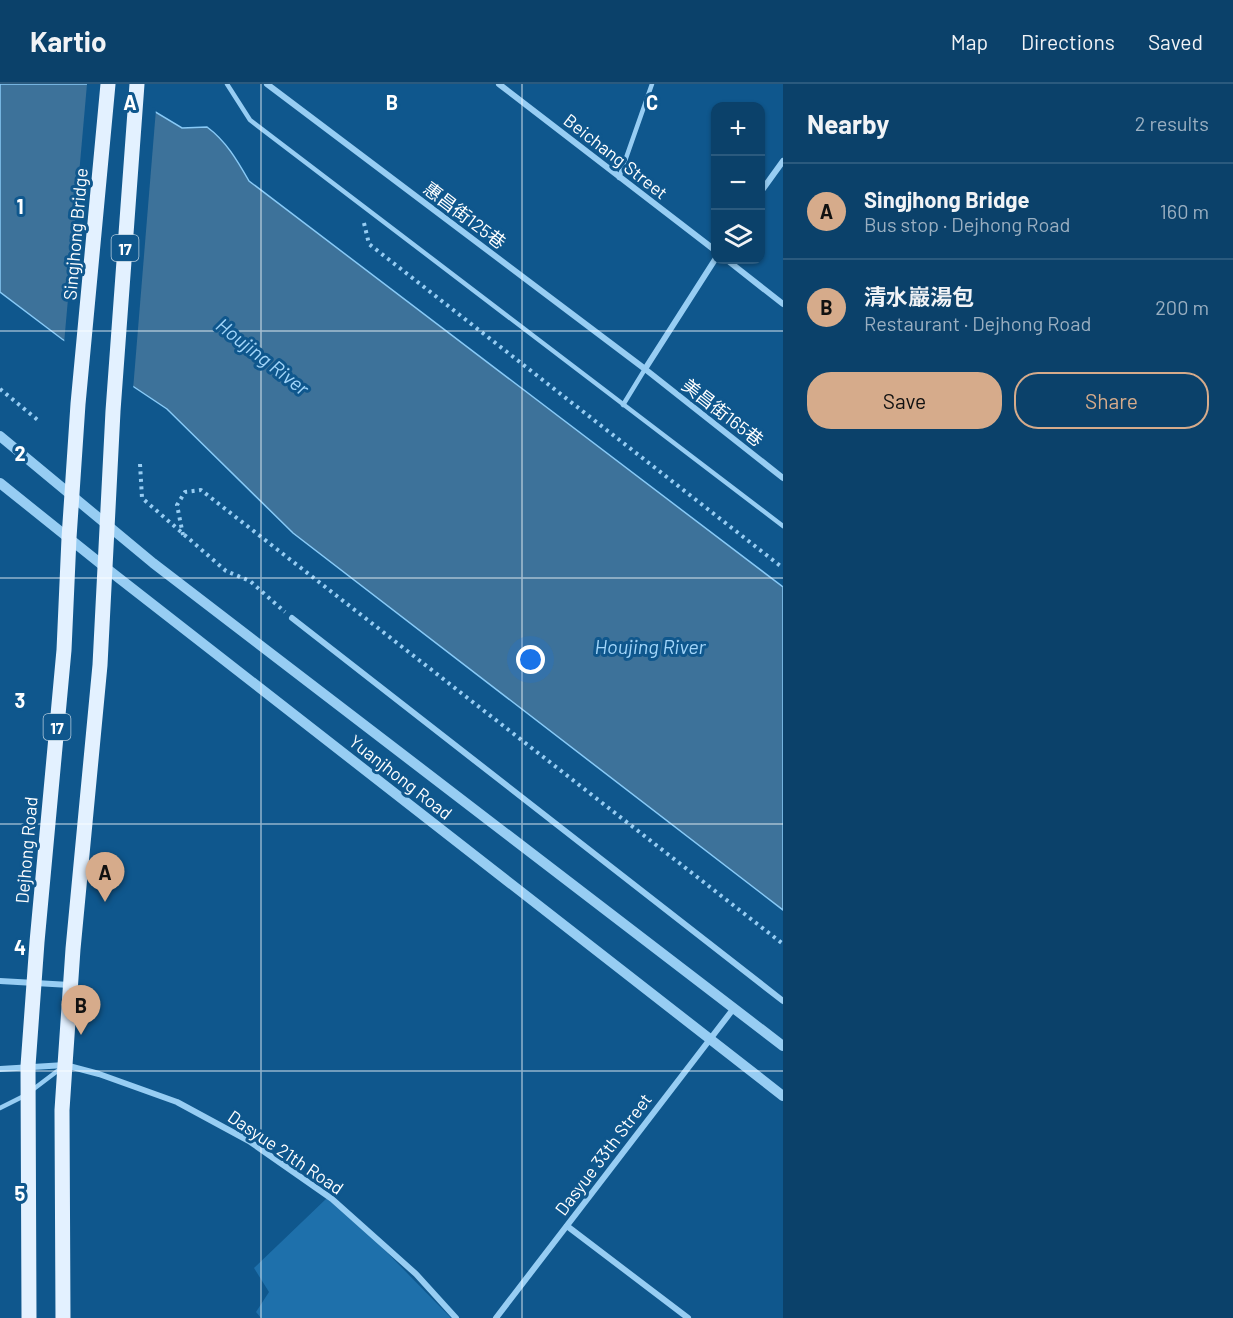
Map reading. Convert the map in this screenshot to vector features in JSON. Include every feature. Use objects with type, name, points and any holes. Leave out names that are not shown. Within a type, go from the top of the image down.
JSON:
[{"type":"main road","name":"Singjhong Bridge","points":[[81,387],[108,84]]},
{"type":"main road","name":"17","points":[[63,1318],[62,1110],[70,985],[100,665],[113,411],[138,84]]},
{"type":"main road","name":"Dejhong Road","points":[[29,1318],[28,1066],[64,650],[69,538],[81,387]]},
{"type":"street","name":"惠昌街125巷","points":[[267,84],[645,369]]},
{"type":"street","name":"Beichang Street","points":[[502,85],[711,247]]},
{"type":"street","points":[[765,186],[783,161]]},
{"type":"street","points":[[645,369],[712,264]]},
{"type":"street","points":[[732,264],[783,304]]},
{"type":"street","name":"美昌街165巷","points":[[645,369],[783,478]]},
{"type":"street","name":"Yuanjhong Road","points":[[0,436],[163,571],[783,1046]]},
{"type":"street","name":"Yuanjhong Road","points":[[0,483],[783,1096]]},
{"type":"street","points":[[292,618],[783,1001]]},
{"type":"street","points":[[0,981],[70,985]]},
{"type":"street","name":"Dasyue 33th Street","points":[[496,1318],[734,1008]]},
{"type":"street","name":"Dasyue 21th Road","points":[[0,1069],[65,1065],[99,1074],[177,1102],[249,1141],[332,1199],[416,1274],[456,1318]]},
{"type":"street","points":[[567,1226],[688,1318]]},
{"type":"lane","points":[[227,84],[250,120],[783,526]]},
{"type":"lane","points":[[619,178],[652,84]]},
{"type":"lane","points":[[623,405],[645,369]]},
{"type":"lane","points":[[0,1108],[28,1094],[65,1065]]},
{"type":"path","points":[[361,204],[369,244],[783,568]]},
{"type":"path","points":[[0,389],[39,421]]},
{"type":"path","points":[[141,464],[142,498],[226,571],[250,580],[292,618]]},
{"type":"path","points":[[183,535],[177,505],[185,492],[201,490],[783,944]]},
{"type":"shaded area","points":[[327,1198],[365,1230],[451,1318],[261,1318],[256,1312],[269,1292],[254,1268]]},
{"type":"water","name":"Houjing River","points":[[0,84],[109,84],[182,128],[207,127],[225,145],[249,181],[783,587],[783,910],[293,533],[167,409],[62,339],[0,292]]},
{"type":"pier","points":[[87,84],[115,84],[156,109],[133,390],[64,344]]},
{"type":"place","name":"Singjhong Bridge","points":[[105,902]]},
{"type":"place","name":"清水巖湯包","points":[[81,1035]]}]
